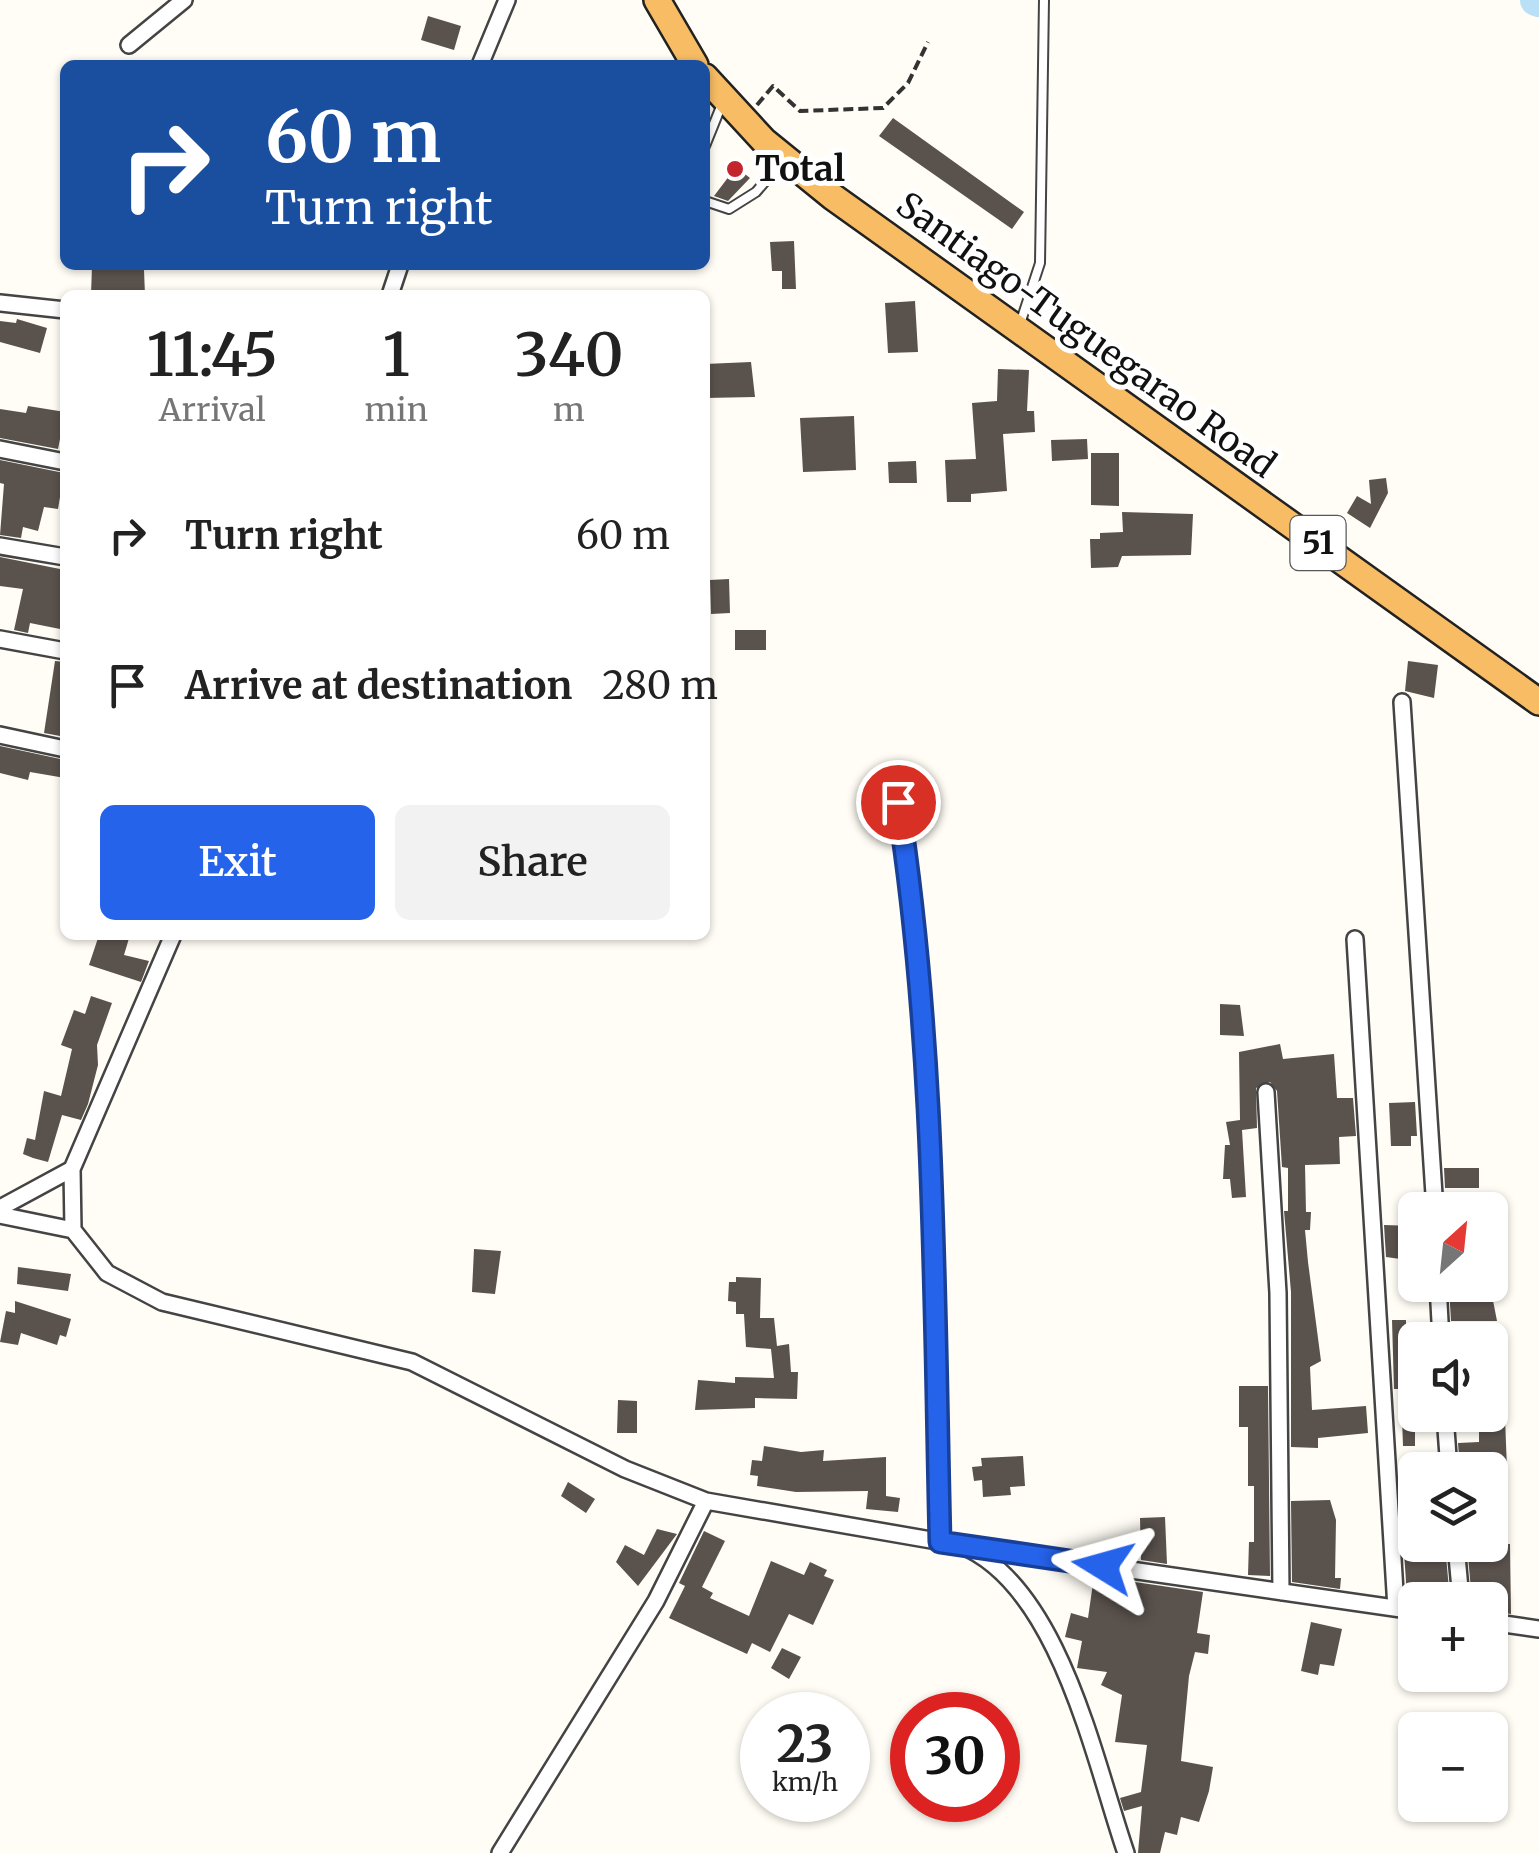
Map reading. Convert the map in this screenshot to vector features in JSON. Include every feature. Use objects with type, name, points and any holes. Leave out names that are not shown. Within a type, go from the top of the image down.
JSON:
[{"type":"highway","points":[[657,0],[693,60]]},
{"type":"highway","name":"Santiago-Tuguegarao Road","points":[[710,83],[784,159],[1539,702]]},
{"type":"street","points":[[129,45],[184,0]]},
{"type":"street","points":[[482,60],[506,0]]},
{"type":"street","points":[[0,303],[60,309]]},
{"type":"street","points":[[0,449],[60,461]]},
{"type":"street","points":[[0,546],[60,556]]},
{"type":"street","points":[[0,639],[60,651]]},
{"type":"street","points":[[1402,702],[1434,1192]]},
{"type":"street","points":[[0,736],[60,748]]},
{"type":"street","points":[[898,802],[918,957],[926,1078],[940,1542]]},
{"type":"street","points":[[171,940],[72,1169],[73,1230],[107,1273],[142,1294],[412,1362],[625,1469],[706,1502],[960,1546],[1396,1608],[1355,939]]},
{"type":"street","points":[[1266,1092],[1278,1292],[1281,1592]]},
{"type":"street","points":[[0,1212],[72,1169]]},
{"type":"street","points":[[0,1212],[73,1230]]},
{"type":"street","points":[[500,1853],[656,1600],[706,1502]]},
{"type":"street","points":[[960,1546],[1003,1570],[1037,1613],[1057,1651],[1126,1853]]},
{"type":"street","points":[[1508,1625],[1539,1629]]},
{"type":"lane","points":[[1018,328],[1040,263],[1044,0]]},
{"type":"lane","points":[[710,134],[724,100]]},
{"type":"lane","points":[[710,202],[729,208],[742,203],[784,159]]},
{"type":"path","points":[[744,120],[773,86],[800,111],[883,108],[908,83],[928,42]]},
{"type":"building","points":[[428,16],[461,26],[454,50],[421,40]]},
{"type":"building","points":[[893,118],[1024,212],[1012,229],[879,136]]},
{"type":"building","points":[[736,167],[750,178],[728,201],[714,196]]},
{"type":"building","points":[[794,241],[796,289],[782,289],[782,271],[772,271],[770,242]]},
{"type":"building","points":[[92,270],[144,270],[145,290],[91,290]]},
{"type":"building","points":[[915,301],[918,352],[888,353],[885,303]]},
{"type":"building","points":[[17,319],[47,328],[40,353],[0,342],[0,321],[16,323]]},
{"type":"building","points":[[751,362],[755,397],[710,398],[710,364]]},
{"type":"building","points":[[998,369],[1029,370],[1027,411],[1034,411],[1035,432],[1003,434],[1007,491],[971,494],[971,502],[947,502],[945,460],[976,459],[972,403],[997,401]]},
{"type":"building","points":[[28,406],[60,411],[58,449],[0,438],[0,409],[26,413]]},
{"type":"building","points":[[854,416],[856,470],[803,472],[800,418]]},
{"type":"building","points":[[1087,439],[1088,459],[1052,461],[1051,440]]},
{"type":"building","points":[[1091,453],[1119,453],[1119,506],[1091,505]]},
{"type":"building","points":[[0,460],[60,472],[58,509],[44,507],[38,531],[23,527],[21,538],[0,535],[4,484],[0,483]]},
{"type":"building","points":[[916,461],[917,483],[889,483],[888,462]]},
{"type":"building","points":[[1386,478],[1388,493],[1370,528],[1347,513],[1357,496],[1371,504],[1369,480]]},
{"type":"building","points":[[1122,512],[1193,514],[1191,555],[1122,556],[1118,567],[1091,568],[1090,539],[1100,539],[1100,533],[1123,532]]},
{"type":"building","points":[[0,557],[60,569],[60,629],[30,623],[28,633],[14,630],[23,589],[0,586]]},
{"type":"building","points":[[729,579],[730,613],[711,614],[710,580]]},
{"type":"building","points":[[735,630],[766,630],[766,650],[735,650]]},
{"type":"building","points":[[55,661],[60,662],[60,736],[44,733]]},
{"type":"building","points":[[1408,661],[1438,665],[1434,698],[1405,691]]},
{"type":"building","points":[[0,746],[60,759],[60,777],[30,772],[28,780],[0,773]]},
{"type":"building","points":[[97,940],[128,940],[124,955],[149,961],[141,982],[89,965]]},
{"type":"building","points":[[91,996],[112,1003],[97,1045],[98,1065],[88,1104],[81,1120],[62,1115],[48,1162],[33,1158],[23,1154],[27,1138],[35,1140],[44,1091],[61,1096],[72,1049],[61,1045],[74,1010],[85,1014]]},
{"type":"building","points":[[1220,1004],[1240,1005],[1244,1036],[1220,1035]]},
{"type":"building","points":[[1280,1044],[1283,1059],[1334,1054],[1337,1098],[1353,1098],[1356,1136],[1339,1137],[1340,1164],[1305,1165],[1306,1212],[1311,1212],[1310,1230],[1305,1230],[1321,1361],[1310,1367],[1312,1410],[1366,1406],[1368,1433],[1318,1438],[1318,1448],[1291,1447],[1291,1292],[1284,1211],[1288,1211],[1288,1168],[1282,1167],[1277,1091],[1270,1082],[1256,1088],[1257,1128],[1242,1130],[1246,1197],[1232,1198],[1230,1179],[1223,1179],[1225,1145],[1230,1145],[1226,1122],[1240,1120],[1239,1052]]},
{"type":"building","points":[[1415,1102],[1417,1136],[1411,1136],[1411,1146],[1391,1146],[1389,1103]]},
{"type":"building","points":[[1444,1168],[1479,1168],[1479,1188],[1445,1188]]},
{"type":"building","points":[[1384,1225],[1398,1225],[1398,1259],[1386,1257]]},
{"type":"building","points":[[474,1249],[501,1251],[495,1294],[472,1292]]},
{"type":"building","points":[[18,1267],[71,1274],[68,1291],[17,1284]]},
{"type":"building","points":[[736,1277],[761,1278],[760,1318],[774,1318],[777,1346],[789,1344],[791,1372],[798,1372],[797,1399],[755,1398],[755,1408],[695,1410],[698,1380],[735,1383],[735,1377],[774,1378],[771,1349],[746,1347],[744,1314],[736,1314],[736,1302],[728,1301],[729,1282],[736,1282]]},
{"type":"building","points":[[15,1301],[71,1319],[66,1337],[60,1335],[57,1345],[21,1333],[18,1345],[0,1342],[6,1311],[15,1313]]},
{"type":"building","points":[[1450,1302],[1493,1302],[1497,1321],[1451,1321]]},
{"type":"building","points":[[1392,1320],[1406,1320],[1398,1322],[1398,1389],[1394,1389]]},
{"type":"building","points":[[1239,1386],[1268,1386],[1270,1576],[1248,1575],[1249,1542],[1254,1542],[1254,1486],[1248,1486],[1248,1427],[1239,1427]]},
{"type":"building","points":[[618,1400],[637,1401],[637,1433],[617,1433]]},
{"type":"building","points":[[1403,1432],[1415,1432],[1415,1446],[1403,1446]]},
{"type":"building","points":[[1479,1432],[1506,1432],[1506,1452],[1459,1452],[1458,1443],[1479,1442]]},
{"type":"building","points":[[764,1446],[801,1452],[824,1450],[823,1461],[886,1457],[886,1496],[900,1498],[898,1512],[866,1509],[868,1491],[796,1492],[757,1486],[758,1476],[750,1475],[752,1460],[762,1461]]},
{"type":"building","points":[[1023,1456],[1025,1486],[1010,1487],[1011,1495],[983,1497],[982,1480],[974,1481],[972,1467],[982,1466],[981,1458]]},
{"type":"building","points":[[568,1482],[595,1499],[586,1513],[561,1496]]},
{"type":"building","points":[[1330,1500],[1336,1520],[1335,1578],[1341,1578],[1340,1589],[1292,1582],[1291,1501]]},
{"type":"building","points":[[1165,1517],[1167,1564],[1141,1560],[1140,1518]]},
{"type":"building","points":[[657,1529],[677,1534],[638,1586],[616,1562],[625,1545],[644,1555]]},
{"type":"building","points":[[704,1531],[725,1541],[702,1587],[713,1593],[710,1598],[749,1616],[771,1561],[804,1575],[810,1562],[827,1570],[824,1576],[834,1580],[813,1625],[789,1614],[770,1652],[752,1643],[747,1654],[669,1618],[685,1586],[679,1583]]},
{"type":"building","points":[[1508,1544],[1511,1614],[1508,1582],[1470,1582],[1469,1562],[1508,1562]]},
{"type":"building","points":[[1405,1562],[1447,1562],[1448,1582],[1406,1582]]},
{"type":"building","points":[[1094,1576],[1203,1592],[1197,1633],[1210,1635],[1208,1654],[1195,1652],[1181,1761],[1213,1767],[1199,1822],[1181,1817],[1177,1835],[1165,1832],[1160,1853],[1138,1853],[1142,1806],[1124,1811],[1120,1798],[1141,1792],[1147,1745],[1115,1742],[1122,1695],[1101,1685],[1107,1672],[1077,1668],[1082,1641],[1065,1637],[1071,1613],[1088,1618]]},
{"type":"building","points":[[1311,1622],[1342,1629],[1334,1666],[1320,1664],[1318,1675],[1301,1671]]},
{"type":"building","points":[[782,1648],[801,1657],[789,1679],[771,1668]]},
{"type":"place","name":"Total","points":[[735,169]]},
{"type":"route","points":[[898,802],[918,957],[926,1078],[940,1542],[1103,1566]]}]
